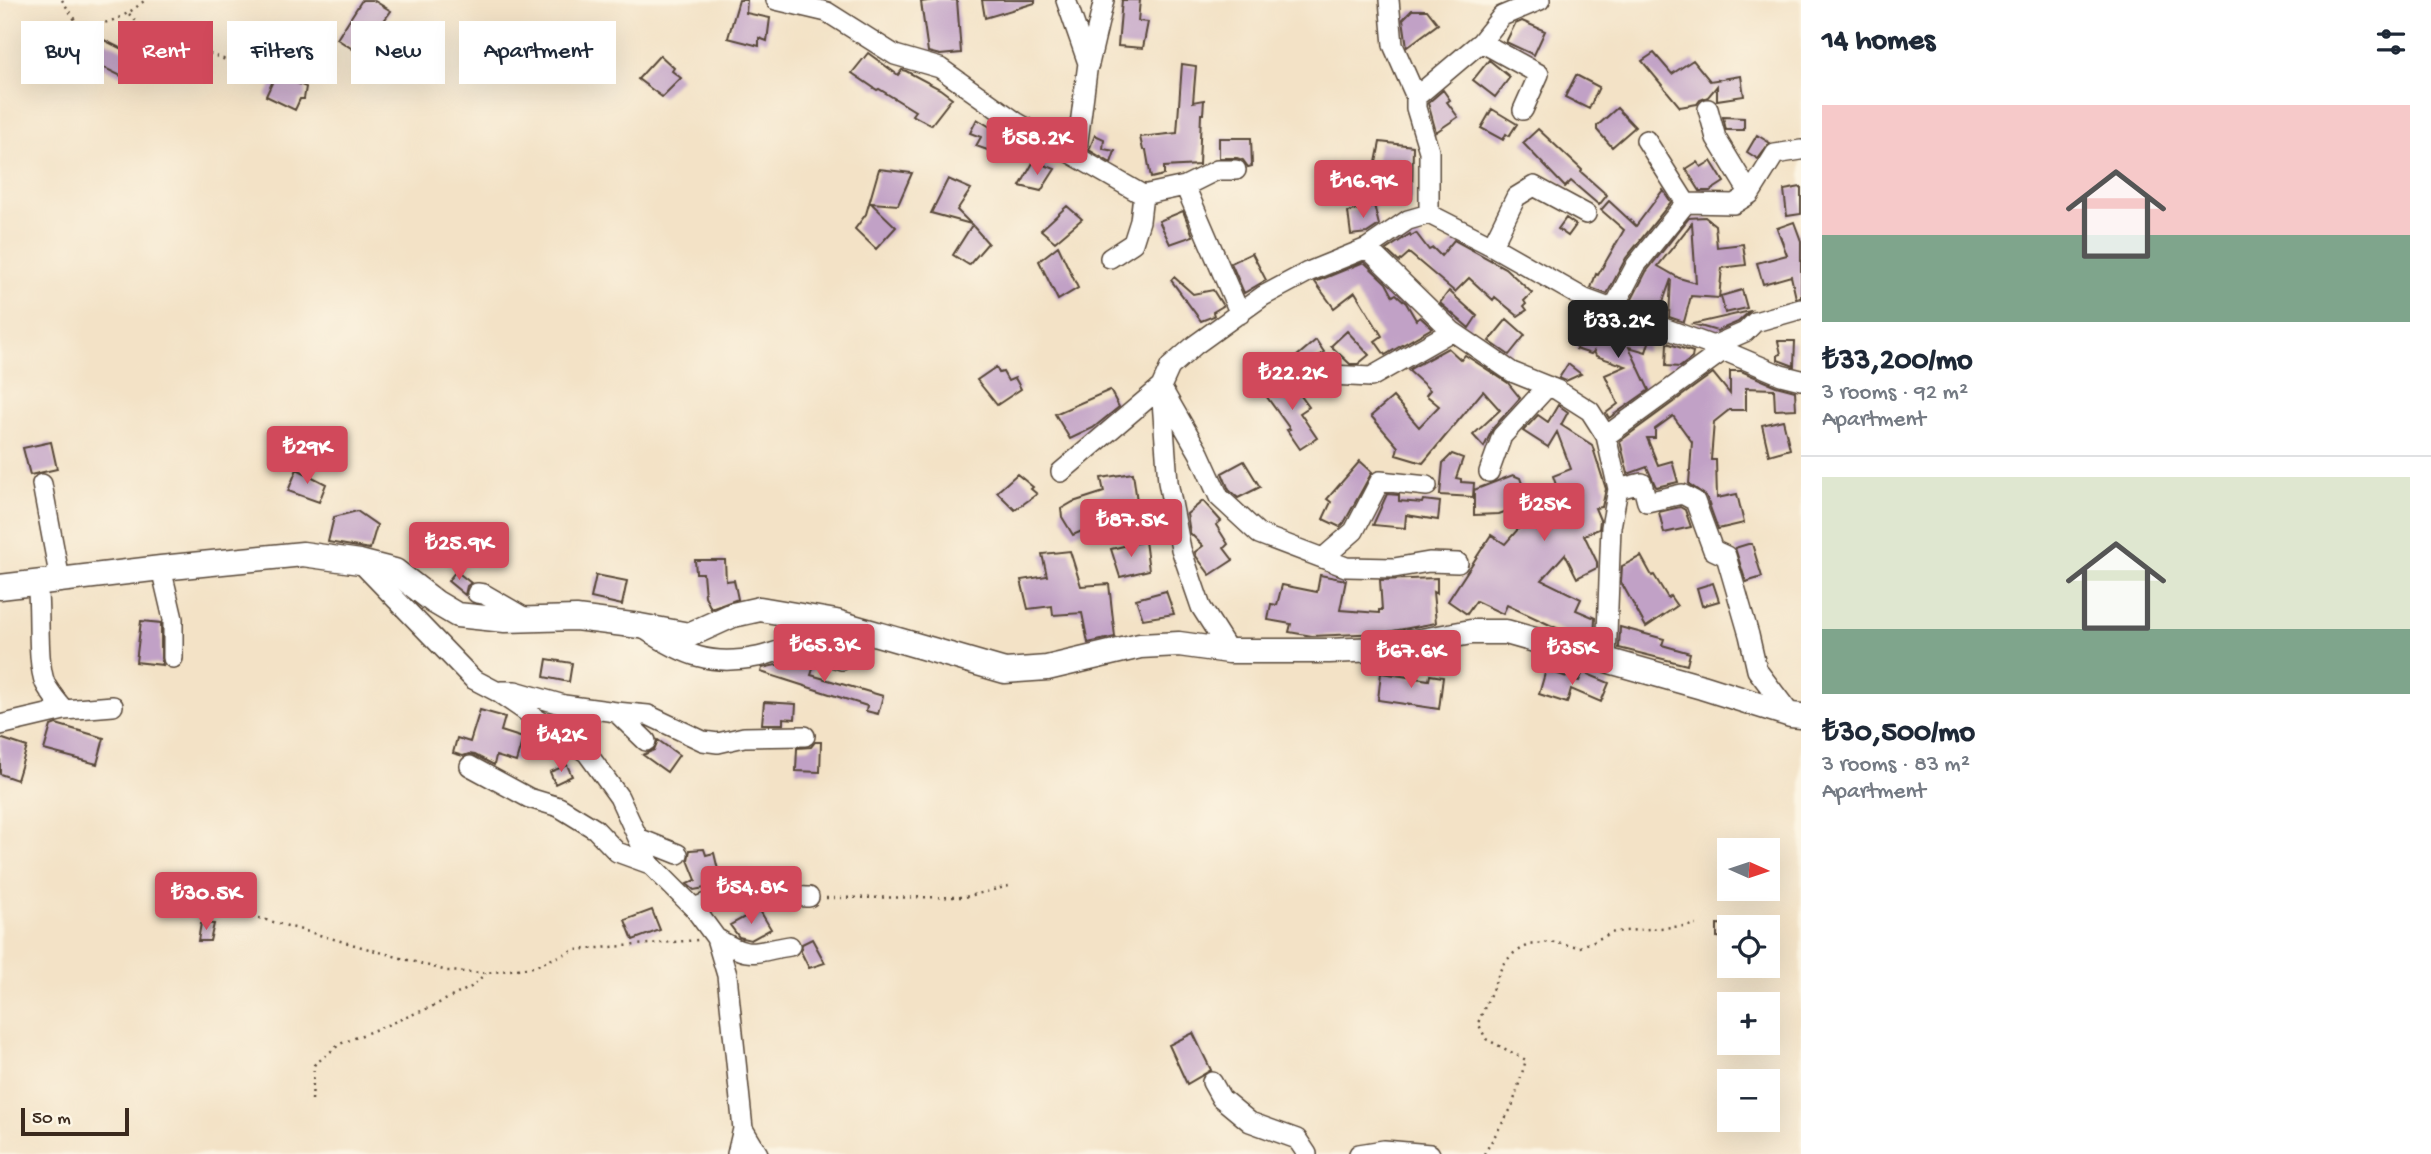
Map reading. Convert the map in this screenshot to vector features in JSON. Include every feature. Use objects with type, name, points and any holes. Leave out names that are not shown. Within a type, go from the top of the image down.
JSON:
[{"type":"main road","points":[[0,587],[303,554],[360,562],[395,571],[435,602],[457,615],[505,620],[576,618],[689,635],[733,615],[760,609],[836,622],[1005,671],[1047,668],[1140,646],[1179,644],[1229,650],[1329,651],[1378,649],[1471,632],[1506,632],[1796,716]]},
{"type":"street","points":[[776,0],[827,12],[895,55],[940,68],[1016,122],[1143,195],[1185,186],[1217,170],[1236,170]]},
{"type":"street","points":[[1066,0],[1088,63],[1076,156]]},
{"type":"street","points":[[1086,77],[1104,0]]},
{"type":"street","points":[[1389,0],[1394,45],[1416,97],[1416,108],[1429,151],[1430,215]]},
{"type":"street","points":[[1490,0],[1502,16]]},
{"type":"street","points":[[1416,97],[1481,42],[1502,16],[1540,0]]},
{"type":"street","points":[[1481,42],[1539,74],[1523,110]]},
{"type":"street","points":[[1708,108],[1716,138],[1750,194]]},
{"type":"street","points":[[1646,140],[1686,203]]},
{"type":"street","points":[[1686,203],[1734,204],[1750,194],[1775,154],[1801,150]]},
{"type":"street","points":[[1185,186],[1240,314]]},
{"type":"street","points":[[1492,246],[1516,197],[1534,187],[1586,214]]},
{"type":"street","points":[[1110,258],[1133,243],[1140,221],[1143,195]]},
{"type":"street","points":[[1613,309],[1636,265],[1686,203]]},
{"type":"street","points":[[1061,472],[1161,387],[1170,368],[1195,345],[1263,296],[1308,272],[1367,248],[1408,220],[1430,215],[1492,246],[1585,299],[1718,348],[1781,375],[1801,380]]},
{"type":"street","points":[[1367,248],[1452,331],[1512,372],[1548,386],[1590,411],[1606,436],[1618,489],[1611,527],[1606,660]]},
{"type":"street","points":[[1606,436],[1755,322],[1801,309]]},
{"type":"street","points":[[1290,373],[1371,377],[1452,331]]},
{"type":"street","points":[[1489,472],[1502,436],[1548,386]]},
{"type":"street","points":[[1161,387],[1199,453],[1219,498],[1259,534],[1346,567],[1394,568],[1429,562],[1458,563]]},
{"type":"street","points":[[1161,387],[1168,482],[1181,549],[1201,607],[1229,650]]},
{"type":"street","points":[[1323,558],[1354,531],[1380,481],[1427,486]]},
{"type":"street","points":[[1618,489],[1642,483],[1647,502],[1682,494],[1695,502],[1713,550],[1726,555],[1757,670],[1796,716]]},
{"type":"street","points":[[42,484],[49,581],[40,603],[41,662],[45,683],[64,710]]},
{"type":"street","points":[[360,562],[473,679],[496,691],[587,753],[619,797],[650,864],[694,908],[716,938],[727,975],[743,1129],[737,1154]]},
{"type":"street","points":[[161,568],[173,619],[173,658]]},
{"type":"street","points":[[477,593],[484,594],[527,620]]},
{"type":"street","points":[[640,626],[668,644],[696,656],[723,662],[792,648],[842,660]]},
{"type":"street","points":[[496,691],[515,691],[564,705],[648,715],[703,741],[718,743],[744,737],[805,736]]},
{"type":"street","points":[[0,725],[64,710],[113,706]]},
{"type":"street","points":[[616,712],[646,741]]},
{"type":"street","points":[[470,766],[529,798],[559,807],[595,829],[617,852],[650,864]]},
{"type":"street","points":[[638,838],[678,854]]},
{"type":"street","points":[[694,908],[730,896],[764,894],[809,897]]},
{"type":"street","points":[[716,938],[737,951],[750,954],[790,946]]},
{"type":"street","points":[[1212,1083],[1221,1098],[1250,1122],[1297,1139],[1307,1154]]},
{"type":"street","points":[[743,1129],[758,1154]]},
{"type":"street","points":[[1359,1154],[1384,1150],[1430,1154]]},
{"type":"path","points":[[62,0],[77,23],[92,27],[129,14],[145,0]]},
{"type":"path","points":[[129,14],[143,28],[227,60]]},
{"type":"path","points":[[809,897],[965,897],[1009,886]]},
{"type":"path","points":[[252,916],[447,971],[486,973],[533,967],[574,950],[716,938]]},
{"type":"path","points":[[1484,1154],[1512,1107],[1526,1060],[1486,1039],[1478,1023],[1503,964],[1514,953],[1529,945],[1550,942],[1580,947],[1614,932],[1696,925]]},
{"type":"path","points":[[312,1100],[314,1065],[340,1044],[431,1007],[471,987],[486,973]]},
{"type":"building","points":[[362,0],[373,0],[391,11],[384,21],[351,21],[351,48],[337,39]]},
{"type":"building","points":[[739,0],[747,0],[746,13],[770,18],[767,41],[759,38],[759,46],[728,38]]},
{"type":"building","points":[[957,0],[961,53],[940,55],[928,52],[921,2]]},
{"type":"building","points":[[982,0],[1035,0],[1035,3],[985,18]]},
{"type":"building","points":[[1122,0],[1140,0],[1138,21],[1148,22],[1143,48],[1118,46]]},
{"type":"building","points":[[1412,10],[1427,10],[1438,24],[1407,47],[1403,19]]},
{"type":"building","points":[[1522,21],[1545,31],[1534,55],[1506,42],[1515,24]]},
{"type":"building","points":[[104,40],[118,47],[118,75],[104,68]]},
{"type":"building","points":[[868,53],[898,75],[902,70],[906,71],[952,98],[931,125],[912,115],[915,111],[852,73]]},
{"type":"building","points":[[1654,53],[1672,74],[1693,60],[1710,81],[1741,76],[1744,96],[1717,100],[1717,86],[1708,97],[1697,104],[1680,107],[1642,61]]},
{"type":"building","points":[[660,55],[681,78],[662,97],[638,79]]},
{"type":"building","points":[[1489,60],[1510,77],[1495,97],[1473,80]]},
{"type":"building","points":[[1182,64],[1196,66],[1193,102],[1204,100],[1199,165],[1164,167],[1164,175],[1151,178],[1146,150],[1143,150],[1140,137],[1177,133]]},
{"type":"building","points":[[1576,75],[1599,87],[1589,109],[1565,97]]},
{"type":"building","points":[[271,84],[299,84],[306,87],[304,99],[300,99],[295,110],[266,96]]},
{"type":"building","points":[[1443,90],[1450,100],[1447,102],[1458,117],[1436,132],[1428,103]]},
{"type":"building","points":[[1617,108],[1635,127],[1612,147],[1597,130],[1597,126]]},
{"type":"building","points":[[1492,109],[1517,124],[1503,140],[1481,128]]},
{"type":"building","points":[[1723,117],[1744,118],[1744,130],[1726,130]]},
{"type":"building","points":[[977,119],[1005,136],[996,153],[976,146],[981,137],[970,133]]},
{"type":"building","points":[[1538,129],[1607,195],[1599,205],[1571,181],[1565,187],[1523,143]]},
{"type":"building","points":[[1095,135],[1104,139],[1103,149],[1115,151],[1111,163],[1089,150]]},
{"type":"building","points":[[1757,135],[1770,143],[1758,159],[1747,152]]},
{"type":"building","points":[[1219,138],[1251,138],[1252,166],[1248,167],[1243,160],[1237,158],[1219,158]]},
{"type":"building","points":[[1380,142],[1413,146],[1412,199],[1365,207],[1369,173],[1374,173]]},
{"type":"building","points":[[1034,161],[1055,169],[1041,191],[1020,186]]},
{"type":"building","points":[[1711,161],[1724,182],[1710,191],[1700,191],[1686,169],[1697,162],[1701,167]]},
{"type":"building","points":[[879,169],[912,173],[898,205],[871,203],[896,227],[876,249],[855,229],[866,214]]},
{"type":"building","points":[[948,179],[971,189],[957,210],[971,224],[931,213]]},
{"type":"building","points":[[1801,187],[1801,214],[1787,216],[1784,190]]},
{"type":"building","points":[[1663,190],[1671,202],[1626,258],[1607,294],[1591,288],[1596,274],[1598,275],[1624,230],[1601,210],[1609,201],[1636,226]]},
{"type":"building","points":[[1374,205],[1379,225],[1367,233],[1351,235],[1348,212]]},
{"type":"building","points":[[1067,206],[1082,219],[1055,242],[1041,230]]},
{"type":"building","points":[[1183,211],[1193,236],[1170,244],[1159,221]]},
{"type":"building","points":[[1705,217],[1715,225],[1717,247],[1743,244],[1746,265],[1722,268],[1719,298],[1691,296],[1684,322],[1669,317],[1671,279],[1659,313],[1630,303],[1646,272],[1689,218]],"holes":[[[1692,223],[1696,283],[1679,278],[1658,266]]]},
{"type":"building","points":[[1566,218],[1576,225],[1568,236],[1558,229]]},
{"type":"building","points":[[1794,222],[1801,241],[1801,297],[1796,298],[1791,276],[1763,284],[1757,263],[1787,255],[1777,228]]},
{"type":"building","points":[[972,225],[988,243],[969,265],[953,255]]},
{"type":"building","points":[[1416,233],[1429,250],[1433,248],[1441,256],[1454,240],[1505,268],[1532,293],[1524,301],[1527,310],[1518,316],[1495,297],[1493,300],[1469,278],[1455,292],[1409,253],[1399,262],[1386,250]]},
{"type":"building","points":[[1058,246],[1078,288],[1058,300],[1039,261]]},
{"type":"building","points":[[1252,253],[1266,280],[1244,293],[1231,263]]},
{"type":"building","points":[[1364,262],[1386,283],[1393,296],[1396,294],[1406,303],[1416,320],[1420,317],[1432,328],[1385,355],[1375,341],[1382,336],[1355,292],[1334,308],[1315,282]]},
{"type":"building","points":[[1174,277],[1193,294],[1213,290],[1223,306],[1213,312],[1214,316],[1201,321],[1171,280]]},
{"type":"building","points":[[1742,290],[1747,308],[1725,313],[1721,296]]},
{"type":"building","points":[[1449,291],[1477,316],[1469,328],[1440,303]]},
{"type":"building","points":[[1750,311],[1738,322],[1717,331],[1693,324]]},
{"type":"building","points":[[1507,319],[1525,335],[1509,355],[1489,341]]},
{"type":"building","points":[[1585,321],[1623,334],[1626,327],[1651,336],[1646,352],[1629,347],[1649,390],[1609,418],[1606,413],[1618,404],[1605,375],[1626,366],[1596,356],[1594,351],[1591,354],[1576,349]]},
{"type":"building","points":[[1347,331],[1369,355],[1358,364],[1350,364],[1331,346]]},
{"type":"building","points":[[1316,340],[1324,352],[1311,362],[1299,361],[1296,357]]},
{"type":"building","points":[[1778,341],[1795,341],[1794,366],[1778,360],[1778,355],[1781,354]]},
{"type":"building","points":[[1667,343],[1693,352],[1692,358],[1680,367],[1666,366]]},
{"type":"building","points":[[1448,348],[1461,360],[1465,355],[1508,383],[1520,398],[1493,428],[1484,447],[1473,435],[1500,410],[1483,391],[1423,463],[1396,455],[1398,447],[1371,416],[1393,397],[1419,427],[1439,406],[1426,395],[1430,390],[1408,370]]},
{"type":"building","points":[[1568,364],[1581,374],[1566,381],[1559,378]]},
{"type":"building","points":[[996,367],[1008,381],[1015,378],[1021,389],[997,405],[977,380]]},
{"type":"building","points":[[1730,371],[1741,371],[1795,391],[1796,409],[1775,410],[1774,389],[1746,388],[1746,410],[1729,410],[1714,422],[1711,460],[1716,460],[1717,498],[1737,494],[1744,523],[1718,529],[1706,496],[1689,484],[1692,442],[1673,416],[1655,429],[1655,438],[1647,438],[1658,465],[1672,461],[1678,482],[1656,487],[1647,467],[1628,474],[1620,441],[1713,373],[1730,394]]},
{"type":"building","points":[[1282,382],[1293,385],[1309,407],[1300,413],[1317,438],[1300,449],[1287,430],[1290,429],[1264,393]]},
{"type":"building","points":[[1110,390],[1119,407],[1093,428],[1070,439],[1055,414]]},
{"type":"building","points":[[1558,405],[1568,412],[1561,425],[1592,445],[1606,489],[1602,507],[1595,508],[1600,520],[1599,529],[1584,535],[1597,562],[1597,568],[1577,578],[1565,554],[1542,580],[1581,599],[1576,610],[1595,618],[1594,641],[1565,632],[1507,605],[1503,614],[1476,601],[1467,614],[1448,601],[1491,535],[1505,544],[1534,511],[1560,497],[1553,476],[1571,469],[1557,432],[1548,447],[1523,431],[1538,415],[1548,422]]},
{"type":"building","points":[[1783,420],[1790,449],[1769,455],[1762,425]]},
{"type":"building","points":[[51,442],[57,469],[30,475],[23,448]]},
{"type":"building","points":[[1452,454],[1463,458],[1456,478],[1461,479],[1461,482],[1474,483],[1473,497],[1440,495],[1443,463]]},
{"type":"building","points":[[1244,461],[1260,487],[1238,498],[1229,490],[1222,473]]},
{"type":"building","points":[[1360,461],[1372,472],[1340,527],[1323,519],[1331,502],[1327,499]]},
{"type":"building","points":[[297,469],[326,484],[319,502],[288,491]]},
{"type":"building","points":[[1133,473],[1137,501],[1093,513],[1098,524],[1073,535],[1062,517],[1061,509],[1104,492],[1101,478]]},
{"type":"building","points":[[1017,474],[1033,487],[1031,489],[1037,494],[1015,510],[997,492]]},
{"type":"building","points":[[1513,475],[1520,478],[1529,503],[1499,514],[1474,515],[1474,490]]},
{"type":"building","points":[[1387,494],[1399,495],[1399,501],[1440,502],[1438,520],[1406,515],[1405,528],[1373,525]]},
{"type":"building","points":[[1203,501],[1221,521],[1216,525],[1228,544],[1224,548],[1233,560],[1210,575],[1196,556],[1195,552],[1203,546],[1190,533],[1187,514]]},
{"type":"building","points":[[1680,507],[1685,510],[1691,527],[1664,533],[1659,512]]},
{"type":"building","points":[[357,511],[377,525],[370,549],[328,542],[334,517]]},
{"type":"building","points":[[1145,541],[1149,570],[1120,577],[1111,549]]},
{"type":"building","points":[[1752,544],[1762,577],[1746,582],[1735,548]]},
{"type":"building","points":[[1070,551],[1081,586],[1109,584],[1115,637],[1088,643],[1082,613],[1053,615],[1052,606],[1028,609],[1021,580],[1047,576],[1042,554]]},
{"type":"building","points":[[1641,556],[1652,576],[1654,575],[1668,598],[1670,596],[1677,606],[1646,627],[1621,582],[1622,566]]},
{"type":"building","points":[[695,560],[725,560],[726,581],[734,580],[738,599],[711,609],[705,596],[703,573],[696,573]]},
{"type":"building","points":[[456,571],[471,583],[467,586],[465,595],[448,581]]},
{"type":"building","points":[[596,575],[627,581],[622,605],[591,598]]},
{"type":"building","points":[[1320,575],[1346,580],[1340,610],[1379,613],[1379,610],[1382,610],[1380,580],[1437,578],[1437,594],[1433,592],[1436,623],[1382,633],[1312,636],[1289,632],[1291,624],[1268,620],[1271,604],[1277,605],[1282,585],[1317,592]]},
{"type":"building","points":[[1713,583],[1719,601],[1702,606],[1697,588]]},
{"type":"building","points":[[1166,591],[1174,614],[1143,619],[1136,599]]},
{"type":"building","points":[[141,621],[161,623],[163,665],[136,662]]},
{"type":"building","points":[[1620,627],[1664,639],[1662,645],[1690,653],[1687,665],[1619,648]]},
{"type":"building","points":[[547,659],[572,663],[569,682],[544,677]]},
{"type":"building","points":[[795,661],[814,666],[811,675],[883,696],[878,714],[866,711],[867,706],[761,672],[762,668]]},
{"type":"building","points":[[1546,670],[1579,681],[1583,672],[1609,683],[1601,702],[1571,689],[1567,703],[1539,694]]},
{"type":"building","points":[[1381,673],[1429,680],[1430,675],[1443,677],[1439,709],[1378,700]]},
{"type":"building","points":[[764,702],[796,704],[795,719],[783,718],[783,724],[762,724]]},
{"type":"building","points":[[480,710],[505,717],[501,731],[523,738],[516,762],[496,756],[494,765],[475,755],[453,753],[457,738],[470,742]]},
{"type":"building","points":[[56,724],[104,738],[97,764],[44,750],[51,726]]},
{"type":"building","points":[[0,738],[27,747],[17,780],[0,774]]},
{"type":"building","points":[[658,740],[679,755],[667,772],[643,755],[654,750]]},
{"type":"building","points":[[815,742],[821,742],[820,772],[796,771],[797,748],[811,747]]},
{"type":"building","points":[[567,765],[572,776],[555,784],[550,772]]},
{"type":"building","points":[[704,849],[706,855],[714,853],[719,874],[723,873],[727,884],[694,890],[687,884],[696,880],[688,860],[690,850]]},
{"type":"building","points":[[227,880],[237,886],[234,889],[245,896],[237,906],[227,903],[224,909],[210,896]]},
{"type":"building","points":[[759,909],[771,929],[751,940],[739,937],[730,925]]},
{"type":"building","points":[[652,910],[660,930],[633,940],[625,920]]},
{"type":"building","points":[[201,923],[214,924],[210,941],[198,941]]},
{"type":"building","points":[[812,939],[825,963],[809,968],[801,952],[802,944]]},
{"type":"building","points":[[1193,1033],[1211,1070],[1187,1084],[1169,1045]]}]
